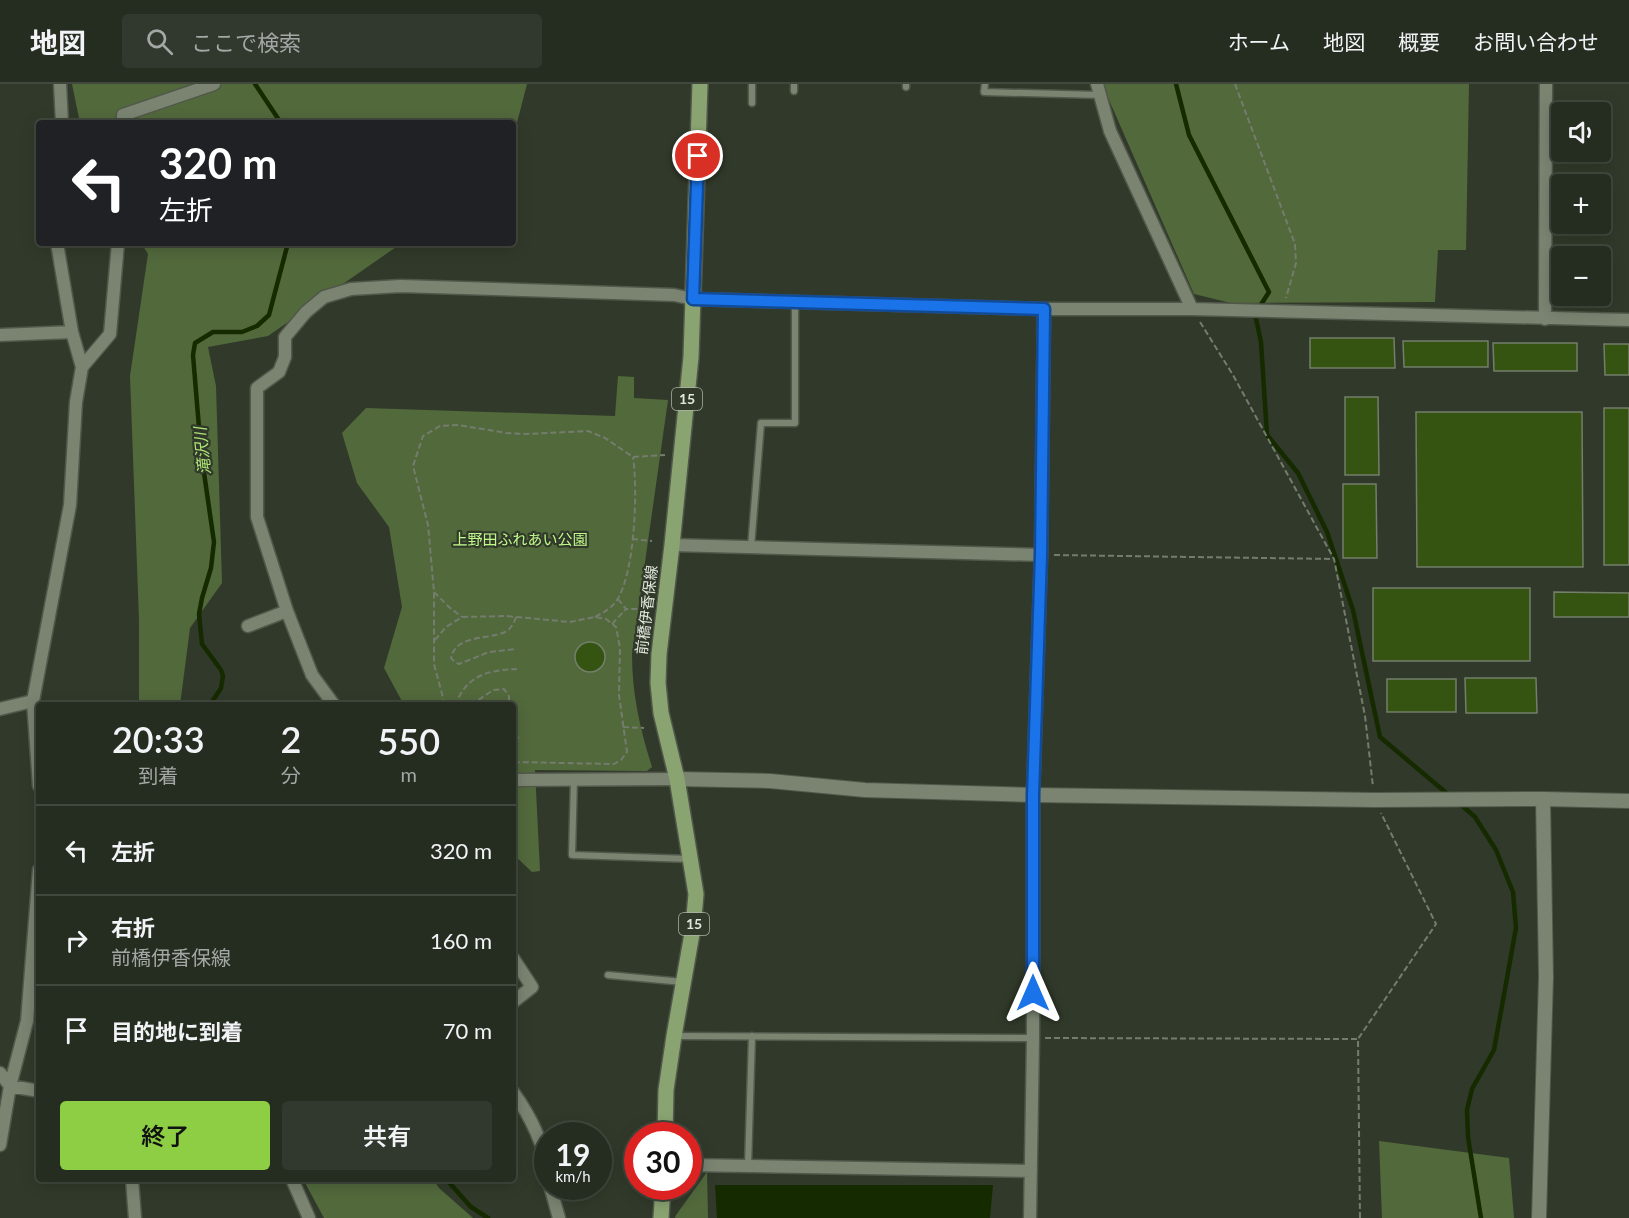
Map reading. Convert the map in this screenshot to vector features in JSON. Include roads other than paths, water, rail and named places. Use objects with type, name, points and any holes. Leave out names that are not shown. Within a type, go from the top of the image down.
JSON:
[{"type":"main road","name":"前橋伊香保線","points":[[665,1122],[666,1090],[693,928],[696,894],[677,779],[661,713],[658,683],[659,654],[691,357],[700,84]]},
{"type":"main road","points":[[661,1218],[662,1200]]},
{"type":"street","points":[[60,84],[62,120]]},
{"type":"street","points":[[123,120],[123,115],[214,84]]},
{"type":"street","points":[[1545,319],[1546,84]]},
{"type":"street","points":[[1099,90],[1110,131],[1192,309]]},
{"type":"street","points":[[36,702],[69,505],[76,402],[82,367],[72,332],[58,246]]},
{"type":"street","points":[[82,367],[110,334],[118,246]]},
{"type":"street","points":[[332,702],[312,675],[287,612],[257,518],[257,388],[279,372],[285,357],[285,337],[306,312],[324,297],[351,289],[401,286],[674,295],[693,299],[1044,309],[1192,309],[1629,320]]},
{"type":"street","points":[[1030,1218],[1034,1038],[1033,795],[1041,555],[1044,309]]},
{"type":"street","points":[[0,335],[72,332]]},
{"type":"street","points":[[672,545],[1041,555]]},
{"type":"street","points":[[248,626],[287,612]]},
{"type":"street","points":[[0,709],[36,704]]},
{"type":"street","points":[[516,780],[770,781],[865,790],[1033,795],[1629,801]]},
{"type":"street","points":[[1539,1218],[1546,977],[1543,799]]},
{"type":"street","points":[[0,1145],[10,1086],[27,1021],[36,940]]},
{"type":"street","points":[[516,963],[532,987],[516,1000]]},
{"type":"street","points":[[0,1073],[10,1086],[36,1090]]},
{"type":"street","points":[[516,1098],[534,1125]]},
{"type":"street","points":[[702,1165],[1031,1171]]},
{"type":"street","points":[[132,1182],[135,1218]]},
{"type":"street","points":[[293,1182],[309,1218]]},
{"type":"street","points":[[554,1200],[559,1218]]},
{"type":"lane","points":[[752,84],[752,103]]},
{"type":"lane","points":[[985,84],[984,92],[1099,90]]},
{"type":"lane","points":[[751,547],[761,423],[795,423],[795,301]]},
{"type":"lane","points":[[574,779],[572,855],[690,859]]},
{"type":"lane","points":[[608,975],[684,982]]},
{"type":"lane","points":[[674,1036],[1034,1038]]},
{"type":"lane","points":[[748,1166],[752,1036]]},
{"type":"waterway","name":"滝沢川","points":[[255,84],[279,120]]},
{"type":"waterway","points":[[1176,84],[1189,135],[1269,292],[1255,314],[1261,342],[1267,435],[1298,473],[1327,532],[1353,610],[1380,737],[1450,796]]},
{"type":"waterway","name":"滝沢川","points":[[212,702],[221,688],[223,676],[202,644],[199,614],[211,568],[214,542],[201,452],[193,355],[195,343],[213,332],[242,332],[257,326],[269,315],[287,246]]},
{"type":"waterway","points":[[1459,803],[1475,817],[1496,850],[1513,892],[1516,928],[1494,1050],[1472,1089],[1467,1110],[1468,1137],[1481,1218]]},
{"type":"waterway","name":"滝沢川","points":[[449,1182],[471,1207],[488,1218]]},
{"type":"park label","name":"上野田ふれあい公園","points":[[520,540]]}]
